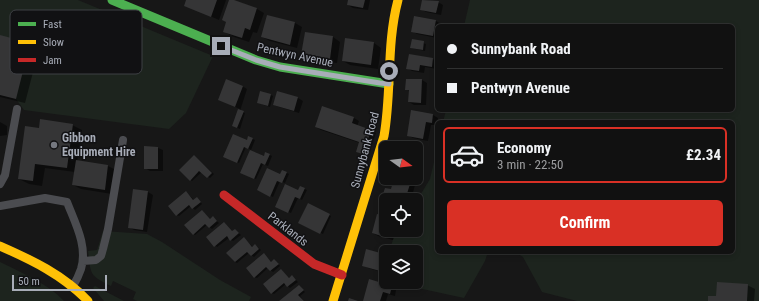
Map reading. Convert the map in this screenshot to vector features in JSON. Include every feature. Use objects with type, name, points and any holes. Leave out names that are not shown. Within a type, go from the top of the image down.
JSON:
[{"type":"street","name":"Pentwyn Avenue","points":[[112,0],[136,10]]},
{"type":"street","name":"Sunnybank Road","points":[[333,301],[384,136],[388,117],[390,44],[398,0]]},
{"type":"street","name":"Pentwyn Avenue","points":[[142,12],[256,60],[280,67],[389,84]]},
{"type":"street","name":"Parklands","points":[[224,195],[314,264],[342,275]]},
{"type":"street","points":[[0,246],[55,274],[73,286],[88,301]]},
{"type":"lane","points":[[0,184],[5,175],[17,109]]},
{"type":"lane","points":[[83,261],[96,260],[101,256],[108,229],[123,140]]},
{"type":"lane","points":[[0,206],[45,198],[67,202],[82,242],[83,261],[81,271],[73,286]]},
{"type":"shaded area","points":[[0,0],[78,0],[102,10],[10,10],[10,74],[142,74],[142,27],[213,56],[186,113],[169,129],[24,110],[16,99],[0,35]]},
{"type":"shaded area","points":[[470,0],[759,0],[759,301],[577,301],[542,292],[523,257],[518,254],[735,254],[735,120],[444,120],[446,112],[735,112],[735,24],[464,24]]},
{"type":"shaded area","points":[[435,158],[435,254],[487,254],[485,261],[464,298],[422,289],[423,245],[391,245],[394,237],[423,237],[423,193],[421,193],[430,179]]},
{"type":"shaded area","points":[[103,231],[147,234],[162,242],[220,280],[251,297],[249,301],[137,301],[133,299],[136,292],[113,281],[111,286],[92,273],[88,251],[97,250]]},
{"type":"shaded area","points":[[0,262],[42,284],[64,301],[0,301]]},
{"type":"shaded area","points":[[95,286],[124,301],[104,301],[93,288]]},
{"type":"building","points":[[186,0],[217,0],[211,17],[184,6]]},
{"type":"building","points":[[229,0],[234,0],[257,8],[250,30],[245,28],[242,38],[223,32],[226,22],[222,20]]},
{"type":"building","points":[[348,0],[365,0],[363,8],[347,5]]},
{"type":"building","points":[[422,0],[439,1],[436,13],[420,10]]},
{"type":"building","points":[[267,15],[295,22],[290,45],[261,37]]},
{"type":"building","points":[[414,16],[436,20],[433,36],[411,32]]},
{"type":"building","points":[[305,32],[333,36],[330,59],[301,55]]},
{"type":"building","points":[[0,35],[10,38],[10,74],[22,74],[16,99],[0,95]]},
{"type":"building","points":[[345,38],[374,42],[371,65],[342,61]]},
{"type":"building","points":[[412,39],[424,41],[423,50],[410,48]]},
{"type":"building","points":[[409,54],[433,58],[432,67],[420,65],[419,71],[406,69]]},
{"type":"building","points":[[226,79],[243,86],[235,107],[218,100]]},
{"type":"building","points":[[406,79],[422,79],[421,103],[408,102],[409,90],[405,90]]},
{"type":"building","points":[[260,91],[271,94],[268,106],[257,103]]},
{"type":"building","points":[[277,91],[298,97],[294,111],[273,105]]},
{"type":"building","points":[[322,106],[354,117],[352,123],[371,130],[363,154],[356,152],[359,142],[315,127]]},
{"type":"building","points":[[238,109],[244,111],[237,128],[232,126]]},
{"type":"building","points":[[411,110],[433,114],[432,123],[426,122],[423,139],[407,136]]},
{"type":"building","points":[[40,119],[73,124],[67,168],[35,164],[33,181],[18,179],[25,126],[39,128]]},
{"type":"building","points":[[233,134],[247,140],[248,136],[253,138],[248,149],[244,147],[237,163],[223,157]]},
{"type":"building","points":[[144,146],[158,147],[158,169],[144,169]]},
{"type":"building","points":[[250,150],[264,156],[265,152],[270,154],[265,165],[261,163],[254,179],[240,173]]},
{"type":"building","points":[[194,155],[212,173],[207,178],[199,171],[190,181],[179,170]]},
{"type":"building","points":[[76,160],[108,165],[105,190],[72,185]]},
{"type":"building","points":[[267,168],[280,174],[282,170],[287,172],[282,183],[277,181],[270,197],[257,190]]},
{"type":"building","points":[[285,184],[298,190],[300,186],[305,188],[300,199],[295,197],[288,213],[275,207]]},
{"type":"building","points":[[392,185],[410,185],[407,193],[383,193],[385,188],[391,189]]},
{"type":"building","points":[[133,189],[148,191],[143,230],[128,228]]},
{"type":"building","points":[[186,191],[193,200],[197,197],[201,202],[192,209],[189,205],[176,216],[168,206]]},
{"type":"building","points":[[308,203],[330,214],[320,234],[298,223]]},
{"type":"building","points":[[202,210],[210,219],[213,216],[217,221],[209,228],[205,224],[193,235],[184,225]]},
{"type":"building","points":[[377,214],[379,214],[379,235],[372,233]]},
{"type":"building","points":[[224,222],[232,231],[235,229],[239,233],[230,241],[227,236],[214,247],[206,237]]},
{"type":"building","points":[[244,237],[252,247],[255,244],[259,249],[251,256],[247,252],[235,262],[226,253]]},
{"type":"building","points":[[366,249],[379,253],[379,271],[362,266]]},
{"type":"building","points":[[264,253],[271,262],[274,259],[279,264],[270,271],[266,267],[254,278],[246,268]]},
{"type":"building","points":[[281,269],[289,278],[292,275],[296,280],[287,287],[284,283],[271,294],[263,284]]},
{"type":"building","points":[[369,279],[379,282],[379,289],[391,289],[390,294],[383,292],[380,301],[363,301]]},
{"type":"building","points":[[717,282],[748,284],[747,301],[708,301],[708,296],[716,296]]},
{"type":"building","points":[[299,285],[304,290],[298,295],[304,301],[279,301]]},
{"type":"building","points":[[349,298],[358,301],[348,301]]},
{"type":"traffic: fast","points":[[112,0],[136,10]]},
{"type":"traffic: fast","points":[[142,12],[256,60],[280,67],[389,84]]},
{"type":"traffic: slow","points":[[333,301],[384,136],[388,102],[390,51],[394,17],[398,0]]},
{"type":"traffic: slow","points":[[0,246],[47,269],[68,283],[88,301]]},
{"type":"traffic: jam","points":[[224,195],[314,264],[342,275]]},
{"type":"place","name":"Gibbon Equipment Hire","points":[[54,145]]},
{"type":"route","points":[[221,46],[256,60],[280,67],[380,83],[389,84],[389,71]]}]
